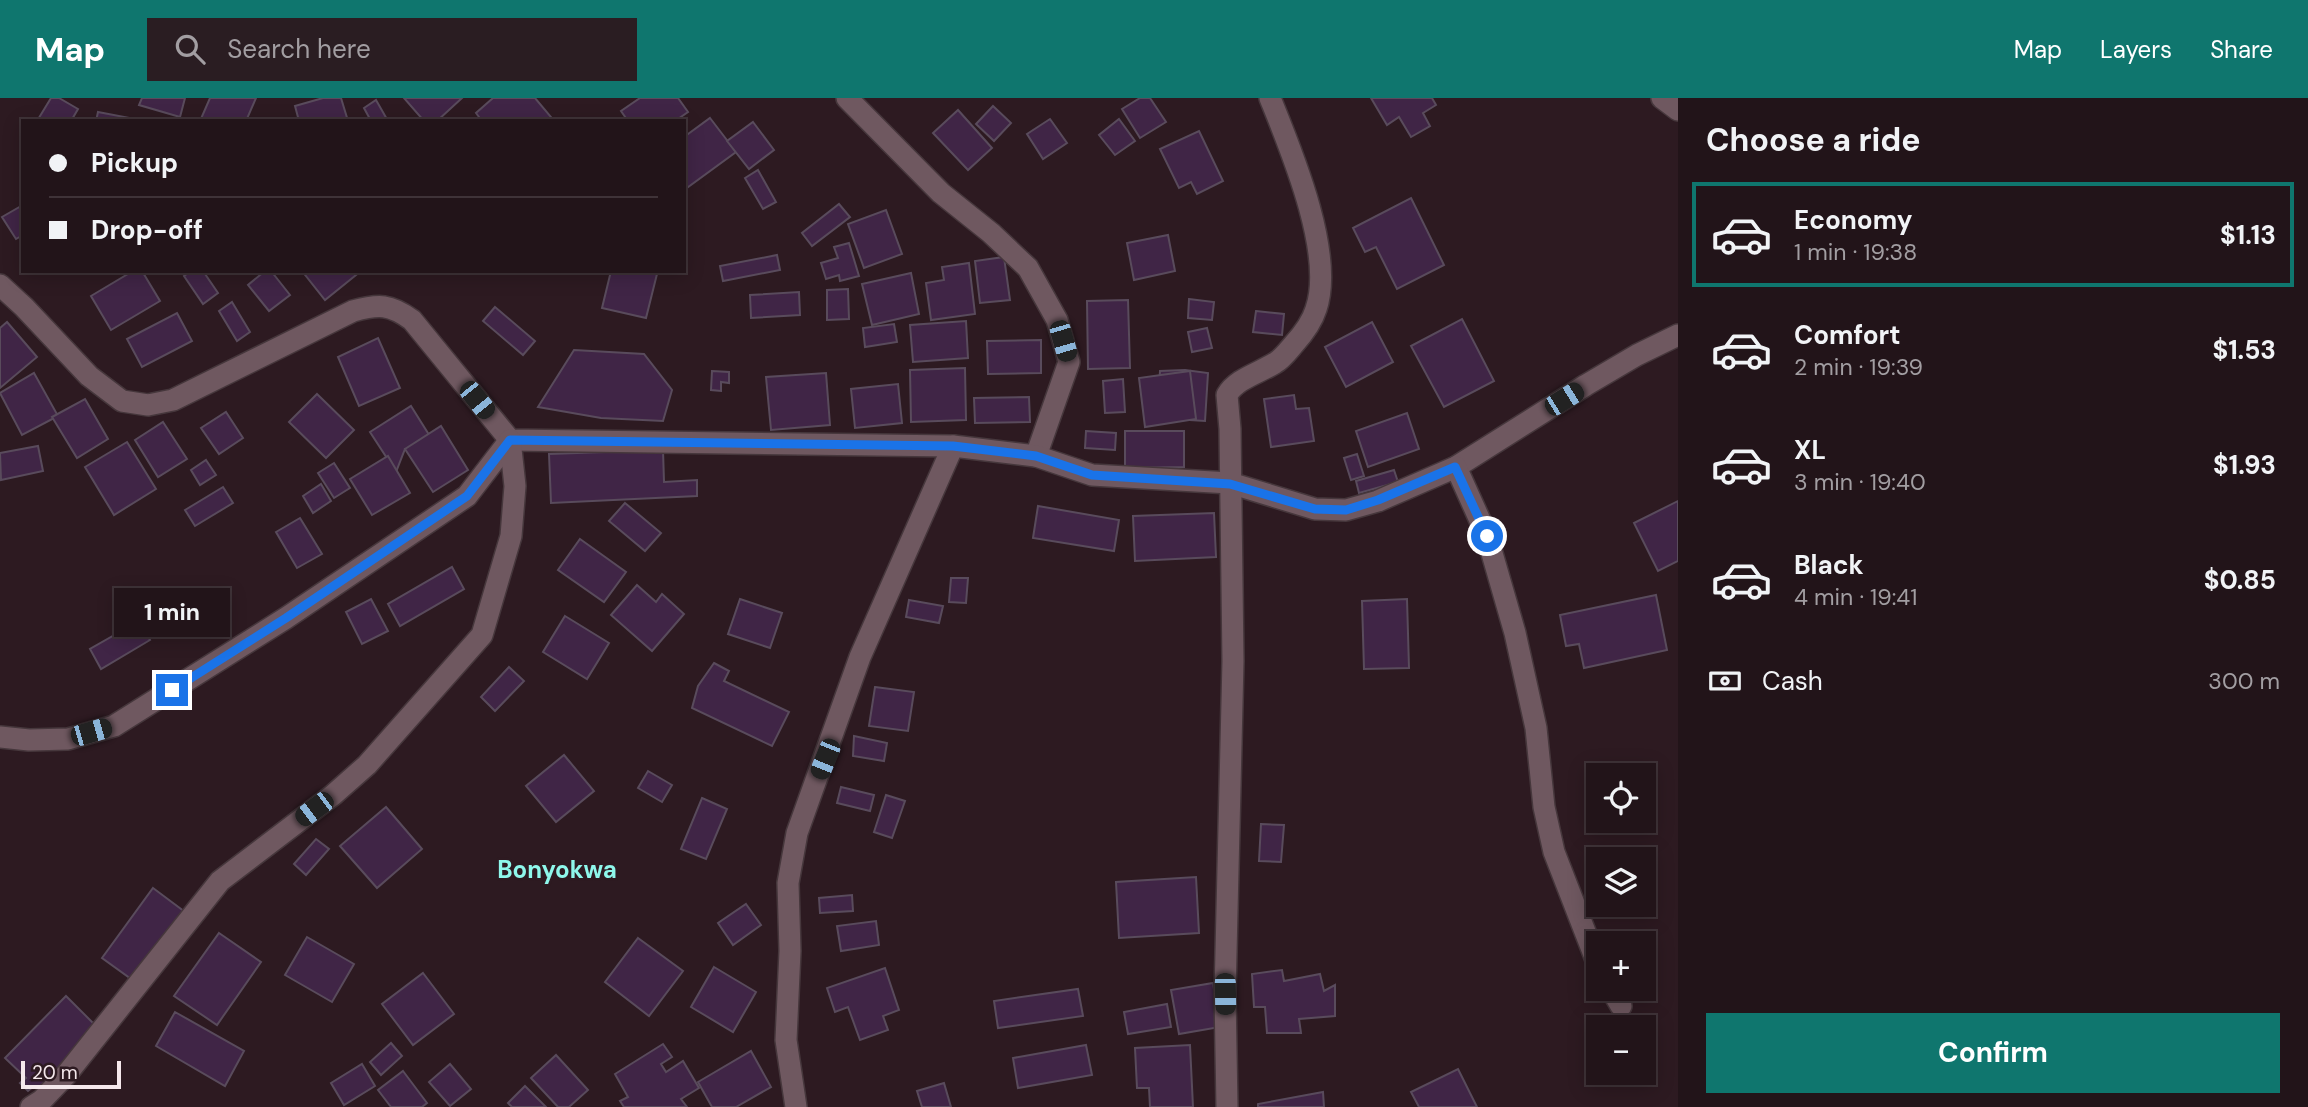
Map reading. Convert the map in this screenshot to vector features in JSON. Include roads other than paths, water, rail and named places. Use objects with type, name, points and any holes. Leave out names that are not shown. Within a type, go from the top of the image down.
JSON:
[{"type":"street","points":[[847,98],[941,194],[991,233],[1028,268],[1057,320],[1069,362],[1036,456]]},
{"type":"street","points":[[1227,1107],[1225,980],[1233,661],[1230,429],[1227,395],[1234,386],[1278,362],[1310,323],[1317,307],[1320,275],[1315,232],[1289,146],[1270,98]]},
{"type":"street","points":[[1662,98],[1678,110]]},
{"type":"street","points":[[0,285],[89,376],[122,401],[148,405],[173,400],[352,311],[375,305],[397,309],[412,320],[510,440],[515,486],[511,536],[482,635],[367,765],[220,881],[66,1075],[42,1100],[31,1107]]},
{"type":"street","points":[[510,440],[953,446],[1036,456],[1092,475],[1230,484],[1315,509],[1346,510],[1378,500],[1455,467],[1586,385],[1678,335]]},
{"type":"street","points":[[0,737],[29,740],[68,739],[114,726],[286,618],[467,496],[510,440]]},
{"type":"street","points":[[796,1107],[786,1041],[790,951],[788,883],[797,833],[860,657],[953,446]]},
{"type":"street","points":[[1455,467],[1487,536],[1515,633],[1536,728],[1544,807],[1554,852],[1586,934]]},
{"type":"district","name":"Bonyokwa","points":[[557,869]]}]
